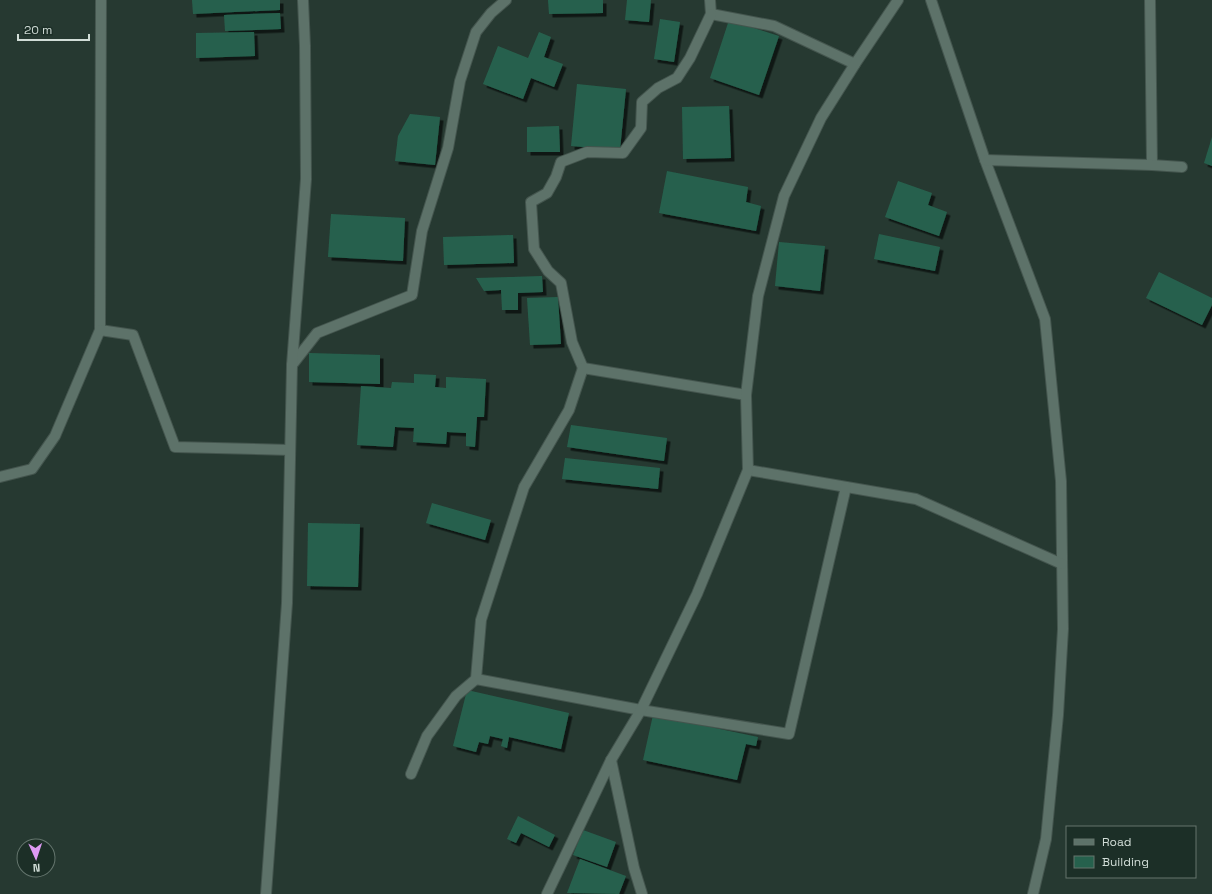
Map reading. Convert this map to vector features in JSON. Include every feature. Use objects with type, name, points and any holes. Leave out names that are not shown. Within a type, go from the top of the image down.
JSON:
[{"type":"street","points":[[0,477],[32,469],[55,436],[100,330],[100,0]]},
{"type":"street","points":[[266,894],[287,603],[292,365],[306,179],[304,0]]},
{"type":"street","points":[[292,365],[317,333],[412,295],[422,231],[448,148],[460,81],[476,32],[491,13],[506,0]]},
{"type":"street","points":[[411,774],[427,736],[456,696],[476,679],[481,620],[524,487],[569,410],[583,368],[572,342],[561,283],[548,271],[534,249],[531,202],[547,193],[556,177],[561,162],[587,152],[623,153],[641,128],[642,102],[658,88],[677,78],[690,58],[711,14],[710,0]]},
{"type":"street","points":[[547,894],[611,760],[641,710],[697,594],[748,470],[746,395],[758,296],[784,196],[821,118],[898,0]]},
{"type":"street","points":[[931,0],[985,160],[1045,319],[1061,481],[1063,629],[1058,715],[1046,839],[1033,894]]},
{"type":"street","points":[[1150,0],[1152,164]]},
{"type":"street","points":[[711,14],[774,26],[855,64]]},
{"type":"street","points":[[985,160],[1152,164],[1182,167]]},
{"type":"street","points":[[100,330],[133,335],[175,447],[290,450]]},
{"type":"street","points":[[583,368],[746,395]]},
{"type":"street","points":[[748,470],[916,499],[1062,564]]},
{"type":"street","points":[[476,679],[641,710],[789,734],[846,487]]},
{"type":"street","points":[[611,760],[634,868],[642,894]]},
{"type":"building","points":[[192,0],[280,0],[280,10],[193,14]]},
{"type":"building","points":[[548,0],[603,0],[603,13],[549,14]]},
{"type":"building","points":[[627,0],[651,0],[649,22],[625,20]]},
{"type":"building","points":[[280,13],[281,29],[225,31],[224,15]]},
{"type":"building","points":[[660,19],[680,22],[674,62],[654,59]]},
{"type":"building","points":[[729,20],[779,36],[759,95],[710,78]]},
{"type":"building","points":[[254,32],[255,56],[196,58],[196,33]]},
{"type":"building","points":[[539,32],[551,37],[544,57],[563,64],[554,87],[531,78],[523,99],[483,84],[498,46],[528,58]]},
{"type":"building","points":[[577,84],[626,89],[620,150],[571,146]]},
{"type":"building","points":[[729,106],[731,158],[683,159],[682,107]]},
{"type":"building","points":[[410,114],[440,117],[435,165],[395,161],[398,136]]},
{"type":"building","points":[[559,126],[560,152],[527,152],[527,127]]},
{"type":"building","points":[[1212,137],[1212,166],[1204,163]]},
{"type":"building","points":[[667,171],[748,187],[746,202],[761,206],[756,231],[659,213]]},
{"type":"building","points":[[898,181],[932,193],[928,205],[947,212],[939,236],[885,217]]},
{"type":"building","points":[[331,214],[405,218],[403,261],[328,257]]},
{"type":"building","points":[[879,234],[940,247],[935,271],[874,259]]},
{"type":"building","points":[[513,235],[514,263],[444,265],[443,237]]},
{"type":"building","points":[[779,242],[825,246],[820,291],[775,286]]},
{"type":"building","points":[[1159,272],[1212,298],[1212,305],[1202,325],[1146,298]]},
{"type":"building","points":[[542,276],[543,292],[518,293],[518,310],[502,310],[501,290],[484,291],[476,278]]},
{"type":"building","points":[[558,297],[561,344],[530,345],[527,298]]},
{"type":"building","points":[[309,353],[380,355],[380,384],[309,382]]},
{"type":"building","points":[[414,374],[436,375],[435,387],[446,388],[446,377],[486,379],[484,417],[477,417],[475,447],[466,446],[466,433],[447,432],[446,444],[413,442],[414,428],[395,427],[393,447],[357,445],[361,386],[391,388],[392,382],[414,383]]},
{"type":"building","points":[[571,425],[667,438],[664,461],[567,447]]},
{"type":"building","points":[[565,458],[660,468],[658,489],[562,479]]},
{"type":"building","points":[[432,503],[491,520],[485,540],[426,523]]},
{"type":"building","points":[[308,523],[360,524],[358,587],[307,586]]},
{"type":"building","points":[[467,690],[569,713],[561,749],[509,737],[507,748],[501,746],[503,739],[490,736],[488,744],[479,742],[476,752],[453,746]]},
{"type":"building","points":[[653,715],[758,737],[756,746],[746,744],[737,780],[643,760]]},
{"type":"building","points":[[518,816],[555,835],[549,847],[521,833],[516,843],[507,839]]},
{"type":"building","points":[[583,830],[616,842],[607,867],[573,855]]},
{"type":"building","points":[[580,859],[626,876],[619,894],[567,893]]}]
